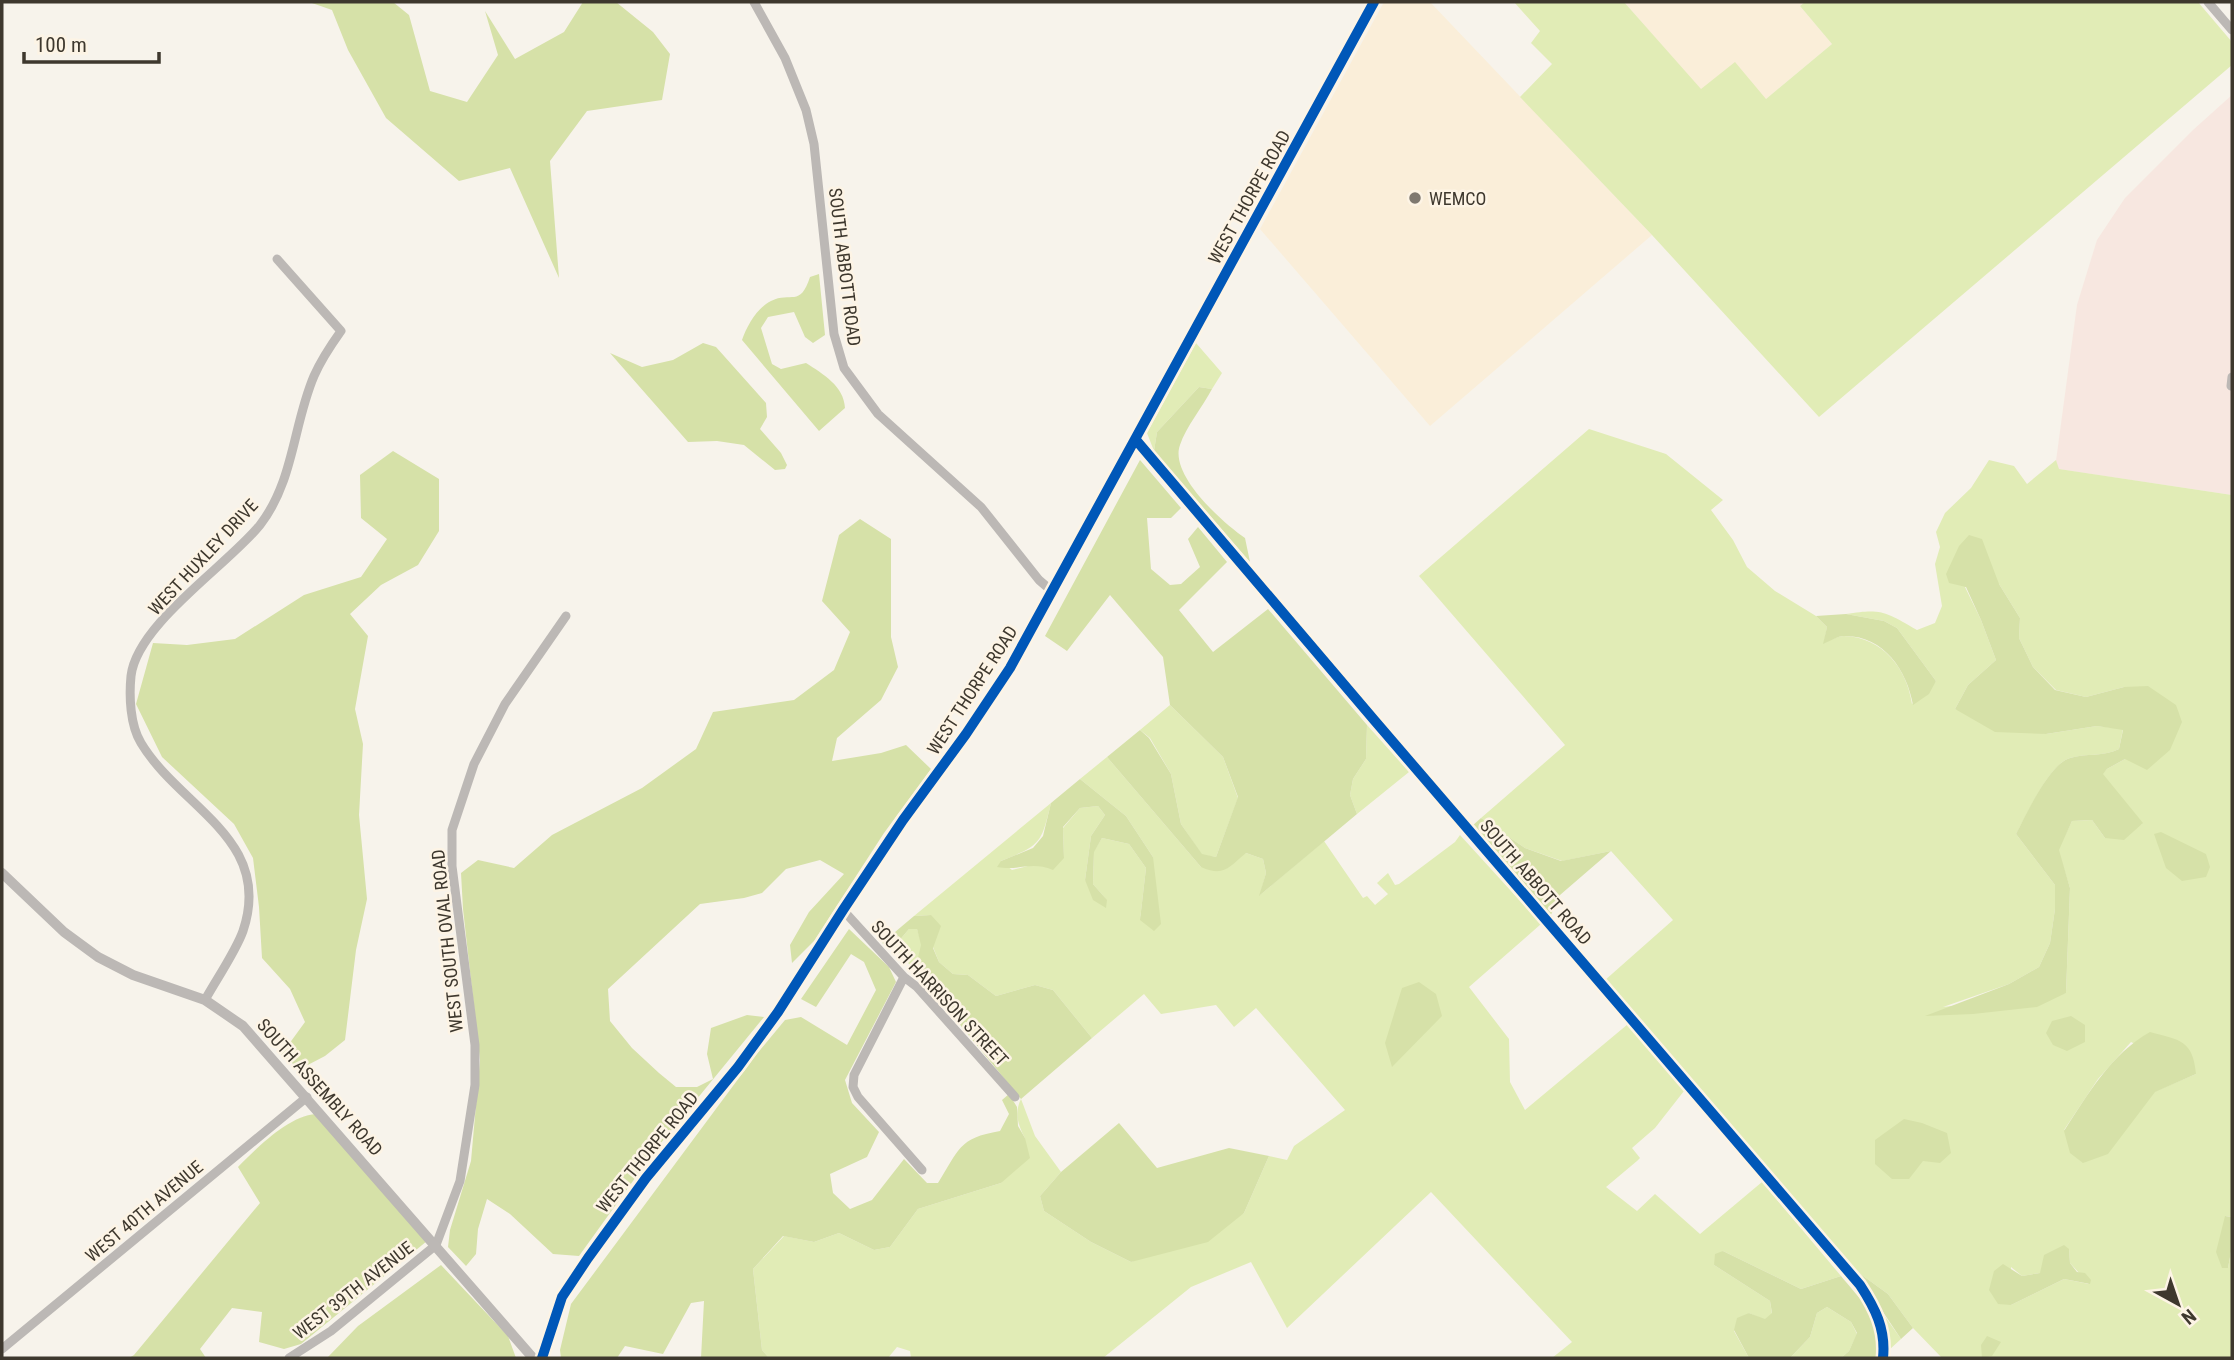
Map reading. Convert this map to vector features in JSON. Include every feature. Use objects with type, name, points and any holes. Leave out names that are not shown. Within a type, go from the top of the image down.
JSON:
[{"type":"street","name":"SOUTH ABBOTT ROAD","points":[[754,2],[785,58],[806,110],[811,133],[834,334],[844,368],[878,414],[981,507],[1053,593]]},
{"type":"street","name":"WEST THORPE ROAD","points":[[542,1358],[562,1297],[588,1258],[646,1178],[738,1067],[778,1012],[903,820],[1010,668],[1374,2]]},
{"type":"street","points":[[2208,2],[2232,30]]},
{"type":"street","name":"WEST HUXLEY DRIVE","points":[[205,1000],[243,932],[251,891],[239,852],[221,830],[160,769],[139,741],[131,706],[131,673],[143,646],[170,612],[259,526],[276,501],[286,478],[313,377],[341,331],[277,259]]},
{"type":"street","name":"SOUTH ABBOTT ROAD","points":[[1136,440],[1860,1285],[1877,1311],[1882,1332],[1883,1358]]},
{"type":"street","name":"WEST SOUTH OVAL ROAD","points":[[436,1245],[460,1181],[475,1084],[475,1045],[452,866],[452,830],[474,764],[505,704],[566,616]]},
{"type":"street","name":"SOUTH ASSEMBLY ROAD","points":[[2,873],[64,932],[97,957],[134,975],[205,1000],[243,1026],[533,1358]]},
{"type":"street","name":"SOUTH HARRISON STREET","points":[[843,910],[904,977],[917,987],[1015,1097]]},
{"type":"street","points":[[904,977],[854,1075],[853,1087],[858,1097],[922,1170]]},
{"type":"street","name":"WEST 40TH AVENUE","points":[[2,1349],[307,1097]]},
{"type":"street","name":"WEST 39TH AVENUE","points":[[289,1358],[331,1331],[436,1245]]},
{"type":"shaded area","points":[[1384,2],[1430,2],[1652,235],[1430,426],[1260,229]]},
{"type":"shaded area","points":[[1624,2],[1805,2],[1800,6],[1832,44],[1766,99],[1701,90]]},
{"type":"shaded area","points":[[2232,95],[2232,495],[2058,469],[2056,461],[2077,305],[2097,240],[2125,198]]},
{"type":"green space","points":[[309,2],[393,2],[409,15],[430,91],[467,102],[498,55],[485,11],[515,59],[564,32],[583,2],[616,2],[653,32],[670,54],[662,100],[587,111],[550,161],[559,278],[510,168],[459,181],[386,118],[348,50],[332,10]]},
{"type":"green space","points":[[1514,2],[1624,2],[1701,89],[1735,62],[1766,99],[1832,44],[1800,6],[1805,2],[2198,2],[2232,42],[2232,65],[1819,417],[1652,235],[1520,97],[1552,64],[1531,43],[1540,31]]},
{"type":"green space","points":[[819,274],[825,335],[813,343],[805,337],[794,312],[768,317],[761,328],[772,364],[781,369],[806,363],[832,381],[841,393],[845,408],[819,431],[742,340],[761,308],[778,298],[799,296],[810,277]]},
{"type":"green space","points":[[703,343],[716,347],[766,403],[767,417],[760,429],[781,453],[787,465],[785,469],[775,470],[744,445],[717,441],[688,442],[610,353],[642,367],[673,360]]},
{"type":"green space","points":[[1196,343],[1222,373],[1212,389],[1199,387],[1157,432],[1154,451],[1147,433]]},
{"type":"green space","points":[[1199,387],[1212,389],[1180,445],[1182,470],[1212,510],[1245,538],[1250,562],[1154,451],[1157,432]]},
{"type":"green space","points":[[1589,429],[1666,454],[1723,500],[1711,510],[1733,540],[1747,567],[1775,591],[1816,616],[1827,627],[1824,643],[1837,637],[1858,638],[1870,642],[1891,657],[1905,679],[1912,704],[1936,681],[1897,628],[1884,621],[1846,614],[1868,611],[1883,613],[1917,630],[1935,623],[1942,606],[1935,564],[1940,547],[1936,532],[1945,513],[1971,488],[1989,460],[2014,466],[2027,484],[2056,460],[2059,469],[2232,495],[2232,1217],[2226,1216],[2228,1268],[2232,1246],[2232,1358],[1942,1358],[1913,1328],[1888,1294],[1855,1270],[1604,981],[1673,920],[1611,851],[1562,861],[1525,848],[1481,818],[1565,745],[1419,576]],"holes":[[[1999,584],[2020,618],[2019,638],[2033,667],[2056,690],[2086,697],[2124,687],[2125,759],[2102,774],[2142,824],[2105,838],[2092,820],[2072,821],[2058,850],[2070,888],[2066,993],[1943,1007],[2009,984],[2039,967],[2050,943],[2055,885],[2016,834],[2039,791],[2062,762],[2070,758],[2119,749],[2123,729],[2097,726],[2046,734],[1955,709],[1968,685],[1996,660],[1965,587]],[[2131,1042],[2196,1074],[2064,1130],[2098,1079]],[[2069,1249],[2070,1263],[2089,1284],[2064,1279],[2011,1305],[2011,1267],[2022,1276],[2040,1273]]]},
{"type":"green space","points":[[393,451],[439,479],[439,531],[418,565],[381,585],[350,614],[368,636],[355,709],[363,744],[359,815],[367,899],[356,950],[345,1040],[325,1056],[300,1069],[281,1055],[305,1022],[290,989],[262,958],[253,858],[234,824],[162,757],[136,704],[153,643],[187,645],[235,639],[304,595],[361,577],[387,539],[361,518],[360,475]]},
{"type":"green space","points":[[1140,460],[1181,508],[1171,518],[1147,518],[1151,569],[1170,585],[1181,584],[1200,567],[1188,539],[1198,527],[1227,562],[1179,610],[1213,652],[1268,609],[1367,725],[1366,759],[1353,779],[1350,795],[1357,814],[1259,896],[1266,873],[1263,859],[1246,853],[1221,871],[1201,867],[1107,757],[1140,730],[1149,738],[1171,774],[1181,824],[1202,854],[1216,857],[1238,797],[1223,757],[1170,705],[1163,657],[1110,595],[1067,651],[1045,636]]},
{"type":"green space","points":[[860,519],[891,539],[891,637],[898,667],[881,700],[837,738],[832,761],[881,753],[906,745],[931,769],[884,833],[814,941],[792,963],[790,945],[809,912],[844,874],[820,860],[786,869],[762,893],[700,904],[608,989],[610,1021],[632,1048],[676,1087],[697,1087],[713,1079],[707,1054],[711,1028],[747,1015],[764,1017],[656,1149],[579,1256],[553,1254],[510,1214],[487,1199],[478,1229],[476,1254],[466,1266],[448,1247],[450,1230],[471,1161],[480,1060],[461,873],[478,860],[514,868],[552,835],[642,788],[696,749],[713,712],[794,700],[834,670],[850,632],[822,601],[839,535]]},
{"type":"green space","points":[[1969,535],[1982,539],[1999,584],[2020,618],[2019,638],[2033,667],[2055,690],[2086,697],[2124,687],[2148,686],[2176,705],[2182,722],[2170,750],[2147,770],[2125,759],[2103,774],[2143,823],[2124,840],[2105,838],[2092,820],[2072,821],[2059,850],[2070,888],[2066,993],[2037,1007],[1925,1016],[2009,984],[2039,967],[2050,943],[2055,885],[2016,834],[2046,780],[2062,762],[2070,758],[2119,749],[2123,730],[2097,726],[2046,734],[1995,732],[1955,709],[1968,685],[1996,660],[1966,587],[1949,583],[1946,574],[1959,546]]},
{"type":"green space","points":[[1846,614],[1884,621],[1897,628],[1936,681],[1929,694],[1913,705],[1899,668],[1891,657],[1870,641],[1844,636],[1823,644],[1827,627],[1816,616]]},
{"type":"green space","points":[[1170,705],[1223,757],[1238,798],[1216,857],[1202,855],[1181,824],[1171,774],[1150,738],[1140,730]]},
{"type":"green space","points":[[1367,725],[1409,772],[1357,814],[1350,795],[1353,779],[1366,759]]},
{"type":"green space","points":[[1107,757],[1201,867],[1246,853],[1263,859],[1266,873],[1260,895],[1324,841],[1363,898],[1367,896],[1375,905],[1388,894],[1377,883],[1388,873],[1395,885],[1399,884],[1455,842],[1460,835],[1541,924],[1469,987],[1509,1039],[1510,1082],[1525,1110],[1628,1024],[1684,1091],[1655,1128],[1632,1148],[1640,1158],[1606,1187],[1637,1211],[1655,1194],[1700,1234],[1762,1182],[1841,1276],[1801,1289],[1723,1251],[1714,1265],[1770,1301],[1772,1314],[1765,1320],[1749,1313],[1734,1331],[1749,1358],[1552,1358],[1572,1342],[1431,1192],[1287,1328],[1251,1262],[1191,1287],[1103,1358],[911,1358],[910,1351],[897,1347],[888,1358],[769,1358],[762,1350],[753,1269],[784,1236],[814,1242],[839,1233],[874,1250],[890,1247],[918,1209],[1001,1183],[1025,1138],[1018,1119],[1021,1099],[1035,1136],[1061,1172],[1040,1196],[1044,1211],[1091,1242],[1131,1262],[1244,1213],[1269,1156],[1287,1160],[1294,1146],[1345,1110],[1256,1008],[1234,1027],[1216,1005],[1161,1014],[1144,994],[1092,1038],[1053,990],[1035,985],[996,996],[968,975],[953,974],[939,962],[933,947],[931,915],[914,916],[1051,803],[1045,827],[1037,841],[1024,851],[1001,861],[1012,870],[1064,857],[1063,828],[1080,808],[1098,806],[1105,815],[1091,836],[1085,880],[1106,899],[1093,884],[1094,851],[1102,838],[1129,844],[1146,868],[1140,920],[1153,857],[1126,816],[1080,779]]},
{"type":"green space","points":[[1080,779],[1126,816],[1153,857],[1161,924],[1154,931],[1140,920],[1146,868],[1129,844],[1102,838],[1094,852],[1093,884],[1107,900],[1106,908],[1093,900],[1085,880],[1091,836],[1105,815],[1098,806],[1080,808],[1063,827],[1064,858],[1053,870],[1038,866],[997,867],[1001,861],[1033,848],[1043,836],[1051,803]]},
{"type":"green space","points":[[1481,818],[1525,848],[1561,861],[1611,851],[1560,895],[1550,917],[1472,826]]},
{"type":"green space","points":[[2161,832],[2206,854],[2210,867],[2206,877],[2182,881],[2166,868],[2154,834]]},
{"type":"green space","points":[[931,915],[941,926],[933,948],[939,962],[953,974],[968,975],[996,996],[1035,985],[1053,990],[1092,1038],[1021,1099],[915,970],[921,945],[917,929],[909,929],[893,948],[882,943],[914,916]]},
{"type":"green space","points":[[849,929],[889,967],[896,982],[845,1080],[852,1103],[879,1132],[867,1157],[830,1174],[833,1193],[850,1209],[872,1200],[904,1159],[927,1183],[938,1183],[961,1147],[976,1137],[1000,1131],[1009,1114],[1002,1100],[1009,1094],[1017,1107],[1018,1126],[1025,1138],[1030,1158],[1001,1183],[918,1209],[890,1247],[874,1250],[839,1233],[814,1242],[783,1236],[753,1269],[762,1350],[769,1358],[701,1358],[704,1301],[691,1303],[663,1354],[625,1346],[617,1358],[561,1358],[560,1350],[571,1304],[785,1020],[801,1017],[847,1045],[876,990],[864,962],[851,954],[816,1007],[801,999]]},
{"type":"green space","points":[[909,929],[917,929],[922,945],[915,970],[893,948]]},
{"type":"green space","points":[[1419,982],[1436,994],[1442,1016],[1392,1067],[1385,1043],[1402,988]]},
{"type":"green space","points":[[2071,1016],[2085,1025],[2085,1042],[2067,1051],[2053,1045],[2046,1033],[2052,1021]]},
{"type":"green space","points":[[2150,1032],[2183,1043],[2192,1054],[2196,1074],[2155,1092],[2108,1154],[2083,1163],[2070,1153],[2064,1131],[2091,1089],[2112,1063]]},
{"type":"green space","points":[[316,1114],[427,1241],[301,1344],[284,1349],[259,1342],[262,1312],[232,1308],[200,1349],[206,1358],[129,1358],[260,1203],[238,1167],[284,1127],[295,1120]]},
{"type":"green space","points":[[1904,1119],[1947,1133],[1951,1153],[1940,1163],[1923,1161],[1909,1179],[1892,1179],[1875,1164],[1875,1140]]},
{"type":"green space","points":[[1119,1123],[1157,1168],[1229,1148],[1269,1156],[1244,1213],[1208,1242],[1131,1262],[1091,1242],[1044,1211],[1040,1196],[1061,1172]]},
{"type":"green space","points":[[2225,1216],[2232,1217],[2232,1246],[2228,1268],[2222,1268],[2216,1252]]},
{"type":"green space","points":[[2064,1245],[2069,1249],[2070,1263],[2077,1272],[2085,1273],[2091,1280],[2090,1284],[2064,1279],[2011,1305],[1998,1304],[1989,1290],[1994,1271],[2003,1264],[2022,1276],[2040,1273],[2044,1255]]},
{"type":"green space","points":[[1723,1251],[1801,1289],[1841,1276],[1864,1304],[1874,1322],[1878,1345],[1876,1358],[1841,1358],[1849,1351],[1857,1333],[1851,1322],[1827,1307],[1817,1313],[1810,1337],[1790,1358],[1749,1358],[1734,1330],[1737,1318],[1749,1313],[1765,1319],[1772,1313],[1770,1301],[1714,1265],[1715,1254]]},
{"type":"green space","points":[[441,1265],[508,1336],[516,1358],[327,1358],[358,1326]]},
{"type":"green space","points":[[1855,1270],[1888,1294],[1913,1328],[1901,1339]]},
{"type":"green space","points":[[1827,1307],[1851,1322],[1857,1334],[1849,1351],[1841,1358],[1790,1358],[1810,1337],[1817,1313]]},
{"type":"green space","points":[[1884,1315],[1901,1339],[1889,1350]]},
{"type":"green space","points":[[1987,1336],[2001,1342],[1992,1356],[1982,1358],[1981,1345]]},
{"type":"cycle path","points":[[542,1358],[562,1297],[588,1258],[646,1178],[738,1067],[778,1012],[903,820],[1010,668],[1374,2]]},
{"type":"cycle path","points":[[1136,440],[1860,1285],[1878,1319],[1883,1338],[1883,1358]]},
{"type":"place","name":"WEMCO","points":[[1415,198]]}]
